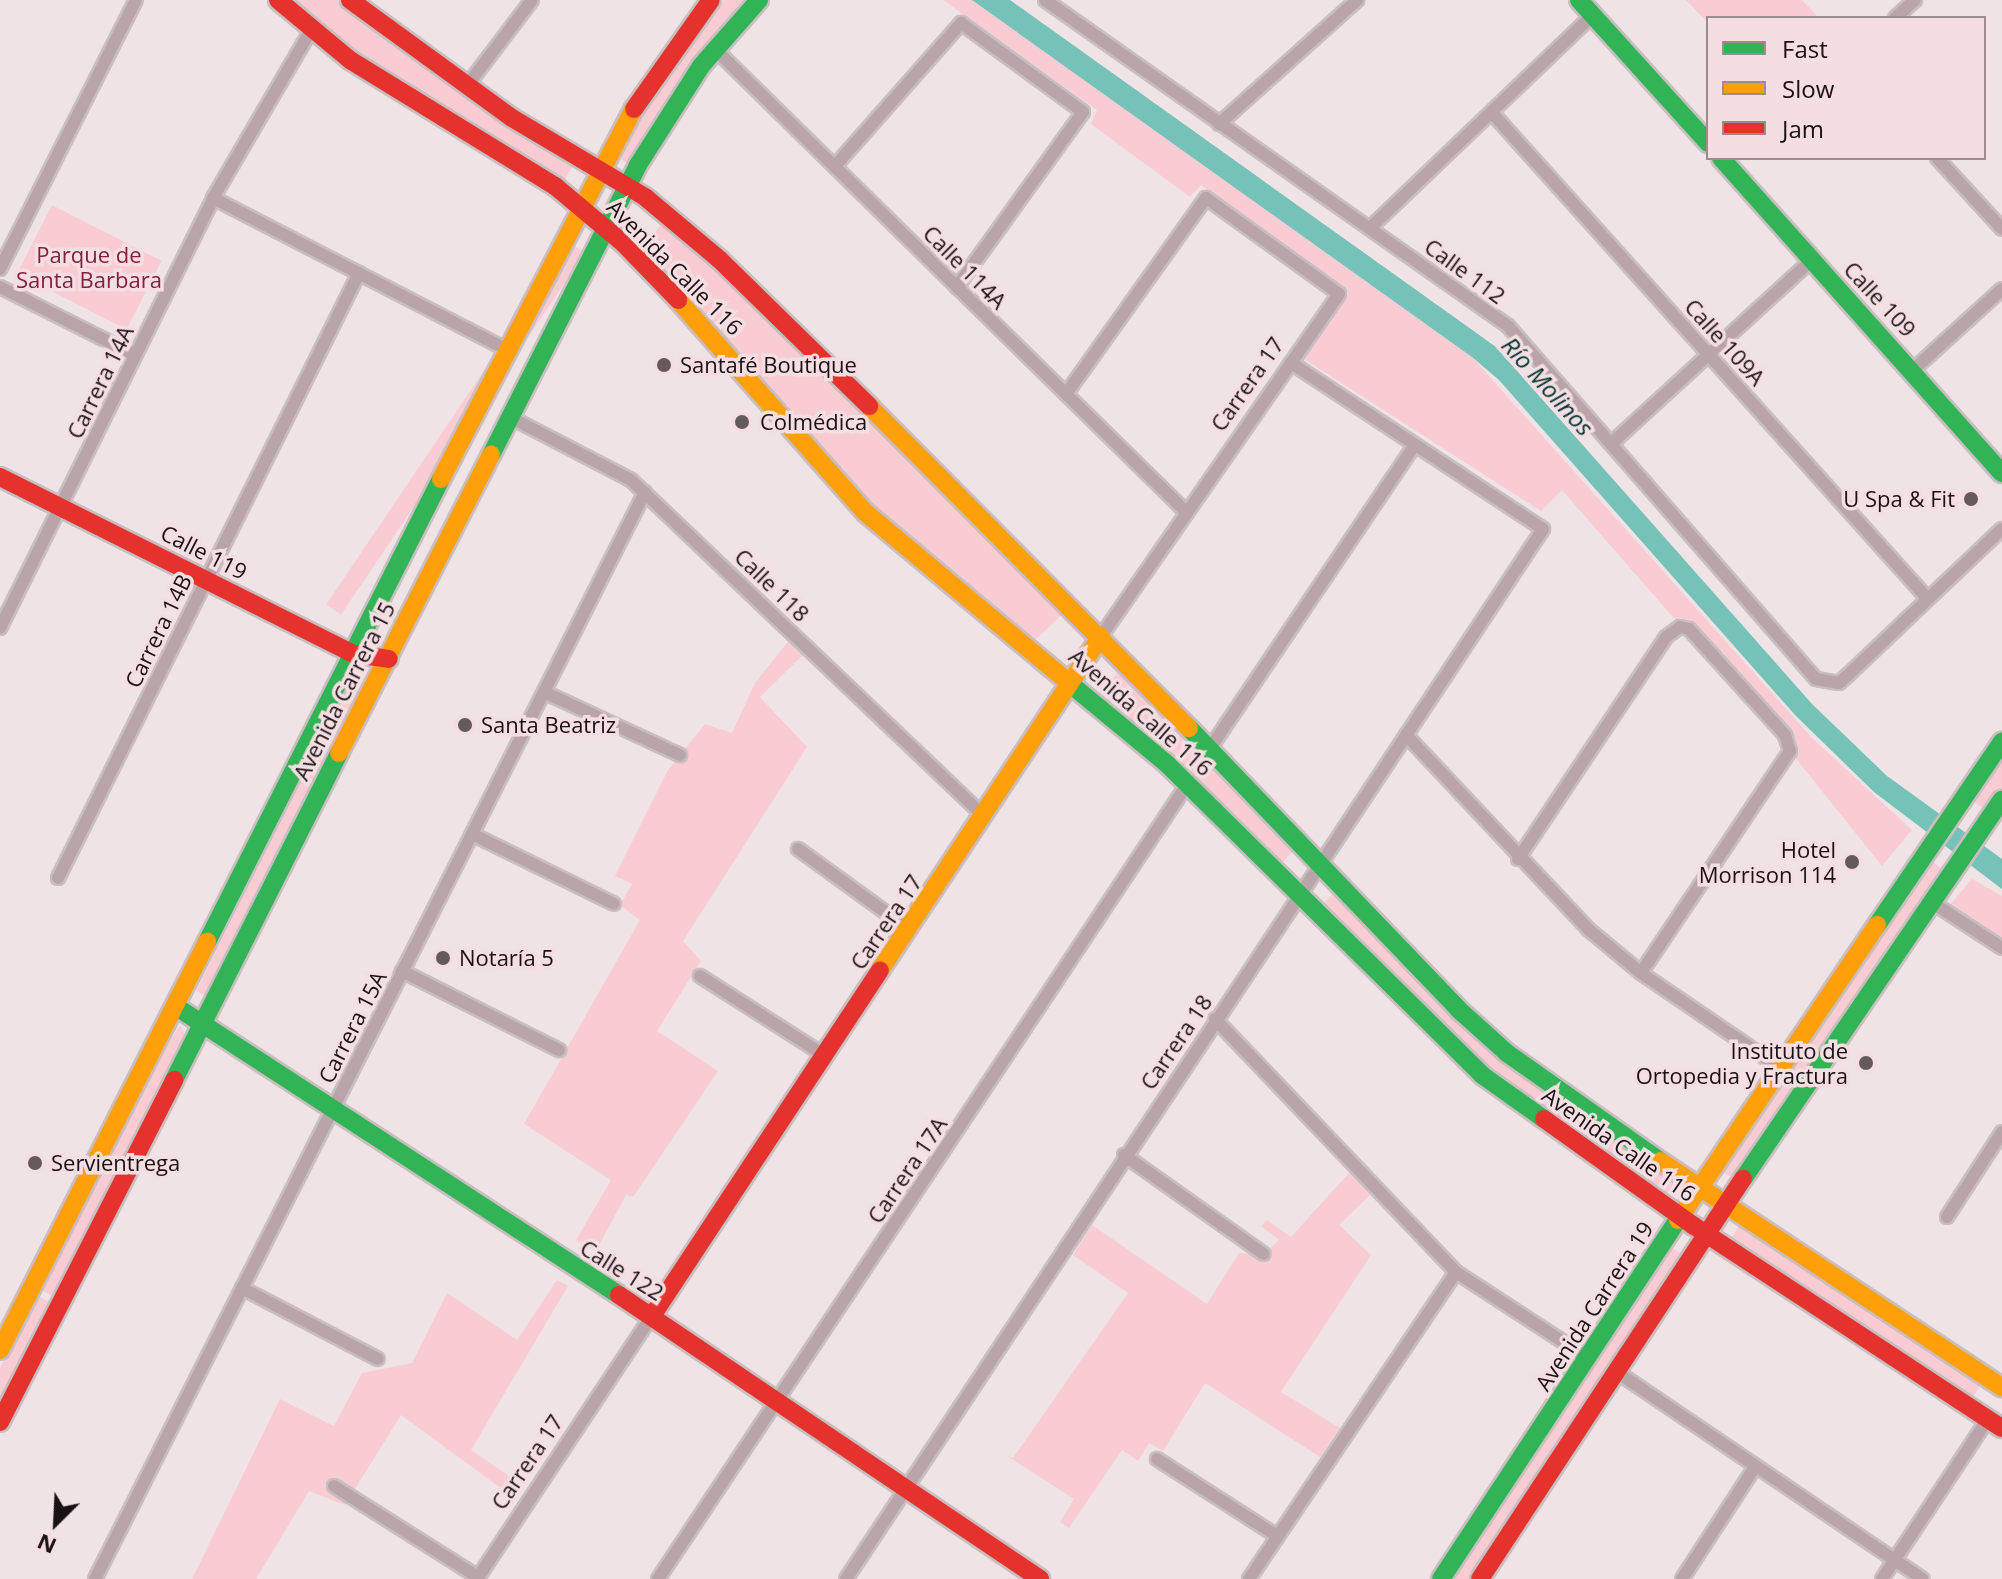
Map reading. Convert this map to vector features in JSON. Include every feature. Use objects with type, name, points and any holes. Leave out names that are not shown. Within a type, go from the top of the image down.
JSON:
[{"type":"main road","name":"Avenida Calle 116","points":[[278,0],[360,67],[549,182],[606,229],[708,331],[866,513],[1071,681],[1188,783],[1297,895],[1482,1075],[1707,1235],[1995,1424]]},
{"type":"main road","name":"Avenida Carrera 15","points":[[0,1350],[598,169],[654,75],[711,0]]},
{"type":"main road","name":"Avenida Carrera 15","points":[[0,1422],[627,186],[669,111],[715,49],[759,0]]},
{"type":"main road","points":[[1579,0],[1706,141]]},
{"type":"main road","name":"Avenida Calle 116","points":[[356,2],[466,87],[627,186],[753,291],[1211,747],[1491,1040],[1584,1112],[2002,1387]]},
{"type":"main road","name":"Calle 109","points":[[1723,160],[2002,473]]},
{"type":"main road","name":"Calle 119","points":[[0,477],[354,654],[389,659]]},
{"type":"main road","name":"Carrera 17","points":[[652,1316],[910,930],[1101,636]]},
{"type":"main road","name":"Avenida Carrera 19","points":[[1441,1579],[1779,1067],[2002,742]]},
{"type":"main road","points":[[1480,1579],[1930,901],[2002,800]]},
{"type":"main road","name":"Calle 122","points":[[175,1006],[778,1399],[903,1488],[1040,1579]]},
{"type":"main road","points":[[1995,1424],[1995,1400],[2002,1399]]},
{"type":"street","points":[[0,269],[136,0]]},
{"type":"street","points":[[466,87],[532,0]]},
{"type":"street","name":"Calle 112","points":[[1045,0],[1508,326],[1803,666],[1827,684],[1848,675],[1927,598]]},
{"type":"street","points":[[1334,0],[1344,11]]},
{"type":"street","points":[[1219,124],[1357,0]]},
{"type":"street","points":[[1897,16],[1915,0]]},
{"type":"street","points":[[1370,228],[1493,114],[1593,15]]},
{"type":"street","points":[[835,166],[961,23],[1083,112],[957,287]]},
{"type":"street","name":"Carrera 14A","points":[[0,628],[213,198],[311,30]]},
{"type":"street","name":"Calle 114A","points":[[715,49],[1187,513]]},
{"type":"street","name":"Calle 109A","points":[[1493,114],[1927,598]]},
{"type":"street","points":[[1939,160],[2002,229]]},
{"type":"street","points":[[213,198],[506,349]]},
{"type":"street","name":"Carrera 17","points":[[1066,394],[1206,198],[1339,294],[1101,636]]},
{"type":"street","points":[[1612,443],[1812,260]]},
{"type":"street","name":"Carrera 14B","points":[[58,878],[359,273]]},
{"type":"street","points":[[0,287],[135,355]]},
{"type":"street","points":[[1913,370],[2002,289]]},
{"type":"street","points":[[1211,747],[1415,445],[1291,363]]},
{"type":"street","name":"Calle 118","points":[[508,416],[619,471],[645,492],[984,816]]},
{"type":"street","name":"Carrera 18","points":[[846,1579],[1124,1155],[1543,529],[1415,445]]},
{"type":"street","name":"Carrera 15A","points":[[95,1579],[645,492]]},
{"type":"street","points":[[1927,598],[2002,529]]},
{"type":"street","points":[[1518,859],[1666,637],[1680,627],[1696,635],[1785,735],[1790,751],[1641,973]]},
{"type":"street","points":[[544,692],[680,755]]},
{"type":"street","points":[[1406,735],[1518,859],[1641,973],[1779,1067]]},
{"type":"street","name":"Carrera 17A","points":[[658,1579],[1188,783]]},
{"type":"street","points":[[472,834],[614,904]]},
{"type":"street","points":[[798,849],[910,930]]},
{"type":"street","points":[[1930,901],[2002,948]]},
{"type":"street","points":[[402,971],[559,1050]]},
{"type":"street","points":[[700,976],[824,1055]]},
{"type":"street","points":[[1215,1019],[1456,1272],[1588,1358]]},
{"type":"street","points":[[1947,1217],[2002,1132]]},
{"type":"street","points":[[1989,1152],[2002,1160]]},
{"type":"street","points":[[1124,1155],[1264,1254]]},
{"type":"street","points":[[1249,1579],[1456,1272]]},
{"type":"street","points":[[242,1288],[378,1359]]},
{"type":"street","name":"Carrera 17","points":[[478,1578],[652,1316]]},
{"type":"street","points":[[1617,1372],[1923,1579]]},
{"type":"street","points":[[1882,1579],[1995,1424]]},
{"type":"street","points":[[1157,1459],[1277,1536]]},
{"type":"street","points":[[1682,1579],[1755,1467]]},
{"type":"street","points":[[334,1486],[478,1578]]},
{"type":"green space","points":[[289,0],[338,0],[574,163],[563,183],[347,49]]},
{"type":"green space","points":[[724,0],[748,0],[690,68],[630,165],[614,155],[649,98]]},
{"type":"green space","points":[[943,0],[972,0],[1472,357],[1811,737],[1912,830],[1882,866],[1793,755],[1793,736],[1692,630],[1672,616],[1562,490],[1541,511],[1301,357],[1340,289],[1201,185],[1190,197],[1091,124],[1097,110]]},
{"type":"green space","points":[[1686,0],[1802,0],[1817,16],[1706,16],[1706,21]]},
{"type":"green space","name":"Parque de Santa Barbara","points":[[52,205],[162,261],[127,329],[17,274]]},
{"type":"green space","points":[[664,220],[719,267],[1066,611],[1034,641],[903,538],[642,251]]},
{"type":"green space","points":[[570,243],[585,253],[341,615],[326,604]]},
{"type":"green space","points":[[790,639],[804,654],[760,697],[807,747],[683,941],[701,961],[657,1031],[718,1071],[633,1197],[626,1195],[596,1251],[576,1240],[611,1180],[524,1124],[640,920],[620,905],[632,884],[615,876],[668,770],[705,724],[732,733],[755,683]]},
{"type":"green space","points":[[1123,666],[1298,846],[1279,866],[1099,695]]},
{"type":"green space","points":[[352,679],[369,686],[207,996],[196,991]]},
{"type":"green space","points":[[2002,754],[2002,788],[1987,811],[1971,800]]},
{"type":"green space","points":[[1930,860],[1944,870],[1736,1180],[1718,1169]]},
{"type":"green space","points":[[1972,879],[2002,896],[2002,943],[1948,907]]},
{"type":"green space","points":[[1336,891],[1398,956],[1679,1183],[1668,1199],[1486,1071],[1320,907]]},
{"type":"green space","points":[[180,1025],[186,1036],[54,1297],[40,1289],[144,1083]]},
{"type":"green space","points":[[1349,1173],[1370,1195],[1339,1225],[1371,1255],[1281,1392],[1340,1428],[1320,1457],[1205,1383],[1163,1451],[1149,1443],[1138,1461],[1122,1450],[1069,1528],[1060,1522],[1074,1499],[1007,1456],[1013,1458],[1128,1293],[1073,1255],[1092,1225],[1207,1304],[1239,1253],[1264,1254],[1279,1240],[1261,1226],[1267,1220],[1291,1237]]},
{"type":"green space","points":[[1740,1225],[1982,1382],[1971,1399],[1729,1242]]},
{"type":"green space","points":[[1670,1247],[1684,1255],[1470,1579],[1448,1579]]},
{"type":"green space","points":[[557,1280],[568,1286],[471,1450],[522,1485],[513,1497],[401,1415],[345,1505],[309,1491],[256,1579],[192,1579],[280,1399],[334,1426],[362,1373],[412,1363],[447,1293],[517,1340]]},
{"type":"green space","points":[[38,1296],[51,1303],[0,1404],[0,1368]]},
{"type":"water","points":[[972,0],[1010,0],[1496,347],[1812,704],[1887,776],[2002,859],[2002,889],[1874,792],[1796,716],[1499,380],[1472,357]]},
{"type":"traffic: fast","points":[[491,455],[638,165],[701,66],[759,0]]},
{"type":"traffic: fast","points":[[1579,0],[1706,141]]},
{"type":"traffic: fast","points":[[1723,160],[2002,473]]},
{"type":"traffic: fast","points":[[207,942],[441,479]]},
{"type":"traffic: fast","points":[[1068,682],[1167,764],[1482,1075],[1544,1119]]},
{"type":"traffic: fast","points":[[1189,728],[1458,1009],[1507,1053],[1660,1161]]},
{"type":"traffic: fast","points":[[1877,925],[2002,742]]},
{"type":"traffic: fast","points":[[174,1080],[339,753]]},
{"type":"traffic: fast","points":[[1743,1179],[2002,800]]},
{"type":"traffic: fast","points":[[175,1006],[619,1295]]},
{"type":"traffic: fast","points":[[1441,1579],[1678,1220]]},
{"type":"traffic: slow","points":[[441,479],[634,109]]},
{"type":"traffic: slow","points":[[678,300],[866,513],[1068,682]]},
{"type":"traffic: slow","points":[[869,406],[1189,728]]},
{"type":"traffic: slow","points":[[339,753],[491,455]]},
{"type":"traffic: slow","points":[[880,970],[1101,636]]},
{"type":"traffic: slow","points":[[1678,1220],[1877,925]]},
{"type":"traffic: slow","points":[[0,1350],[207,942]]},
{"type":"traffic: slow","points":[[1660,1161],[2002,1387]]},
{"type":"traffic: jam","points":[[278,0],[350,60],[555,186],[624,244],[678,300]]},
{"type":"traffic: jam","points":[[350,0],[512,118],[645,197],[720,260],[869,406]]},
{"type":"traffic: jam","points":[[634,109],[711,0]]},
{"type":"traffic: jam","points":[[0,477],[354,654],[389,659]]},
{"type":"traffic: jam","points":[[652,1316],[880,970]]},
{"type":"traffic: jam","points":[[0,1422],[174,1080]]},
{"type":"traffic: jam","points":[[1544,1119],[1694,1226],[2002,1428]]},
{"type":"traffic: jam","points":[[1480,1579],[1743,1179]]},
{"type":"traffic: jam","points":[[619,1295],[1040,1579]]},
{"type":"place","name":"Santafé Boutique","points":[[664,365]]},
{"type":"place","name":"Colmédica","points":[[742,422]]},
{"type":"place","name":"U Spa & Fit","points":[[1971,499]]},
{"type":"place","name":"Santa Beatriz","points":[[465,725]]},
{"type":"place","name":"Hotel Morrison 114","points":[[1852,862]]},
{"type":"place","name":"Notaría 5","points":[[443,958]]},
{"type":"place","name":"Instituto de Ortopedia y Fractura","points":[[1866,1063]]},
{"type":"place","name":"Servientrega","points":[[35,1163]]},
{"type":"water label","name":"Río Molinos","points":[[1548,386]]}]
